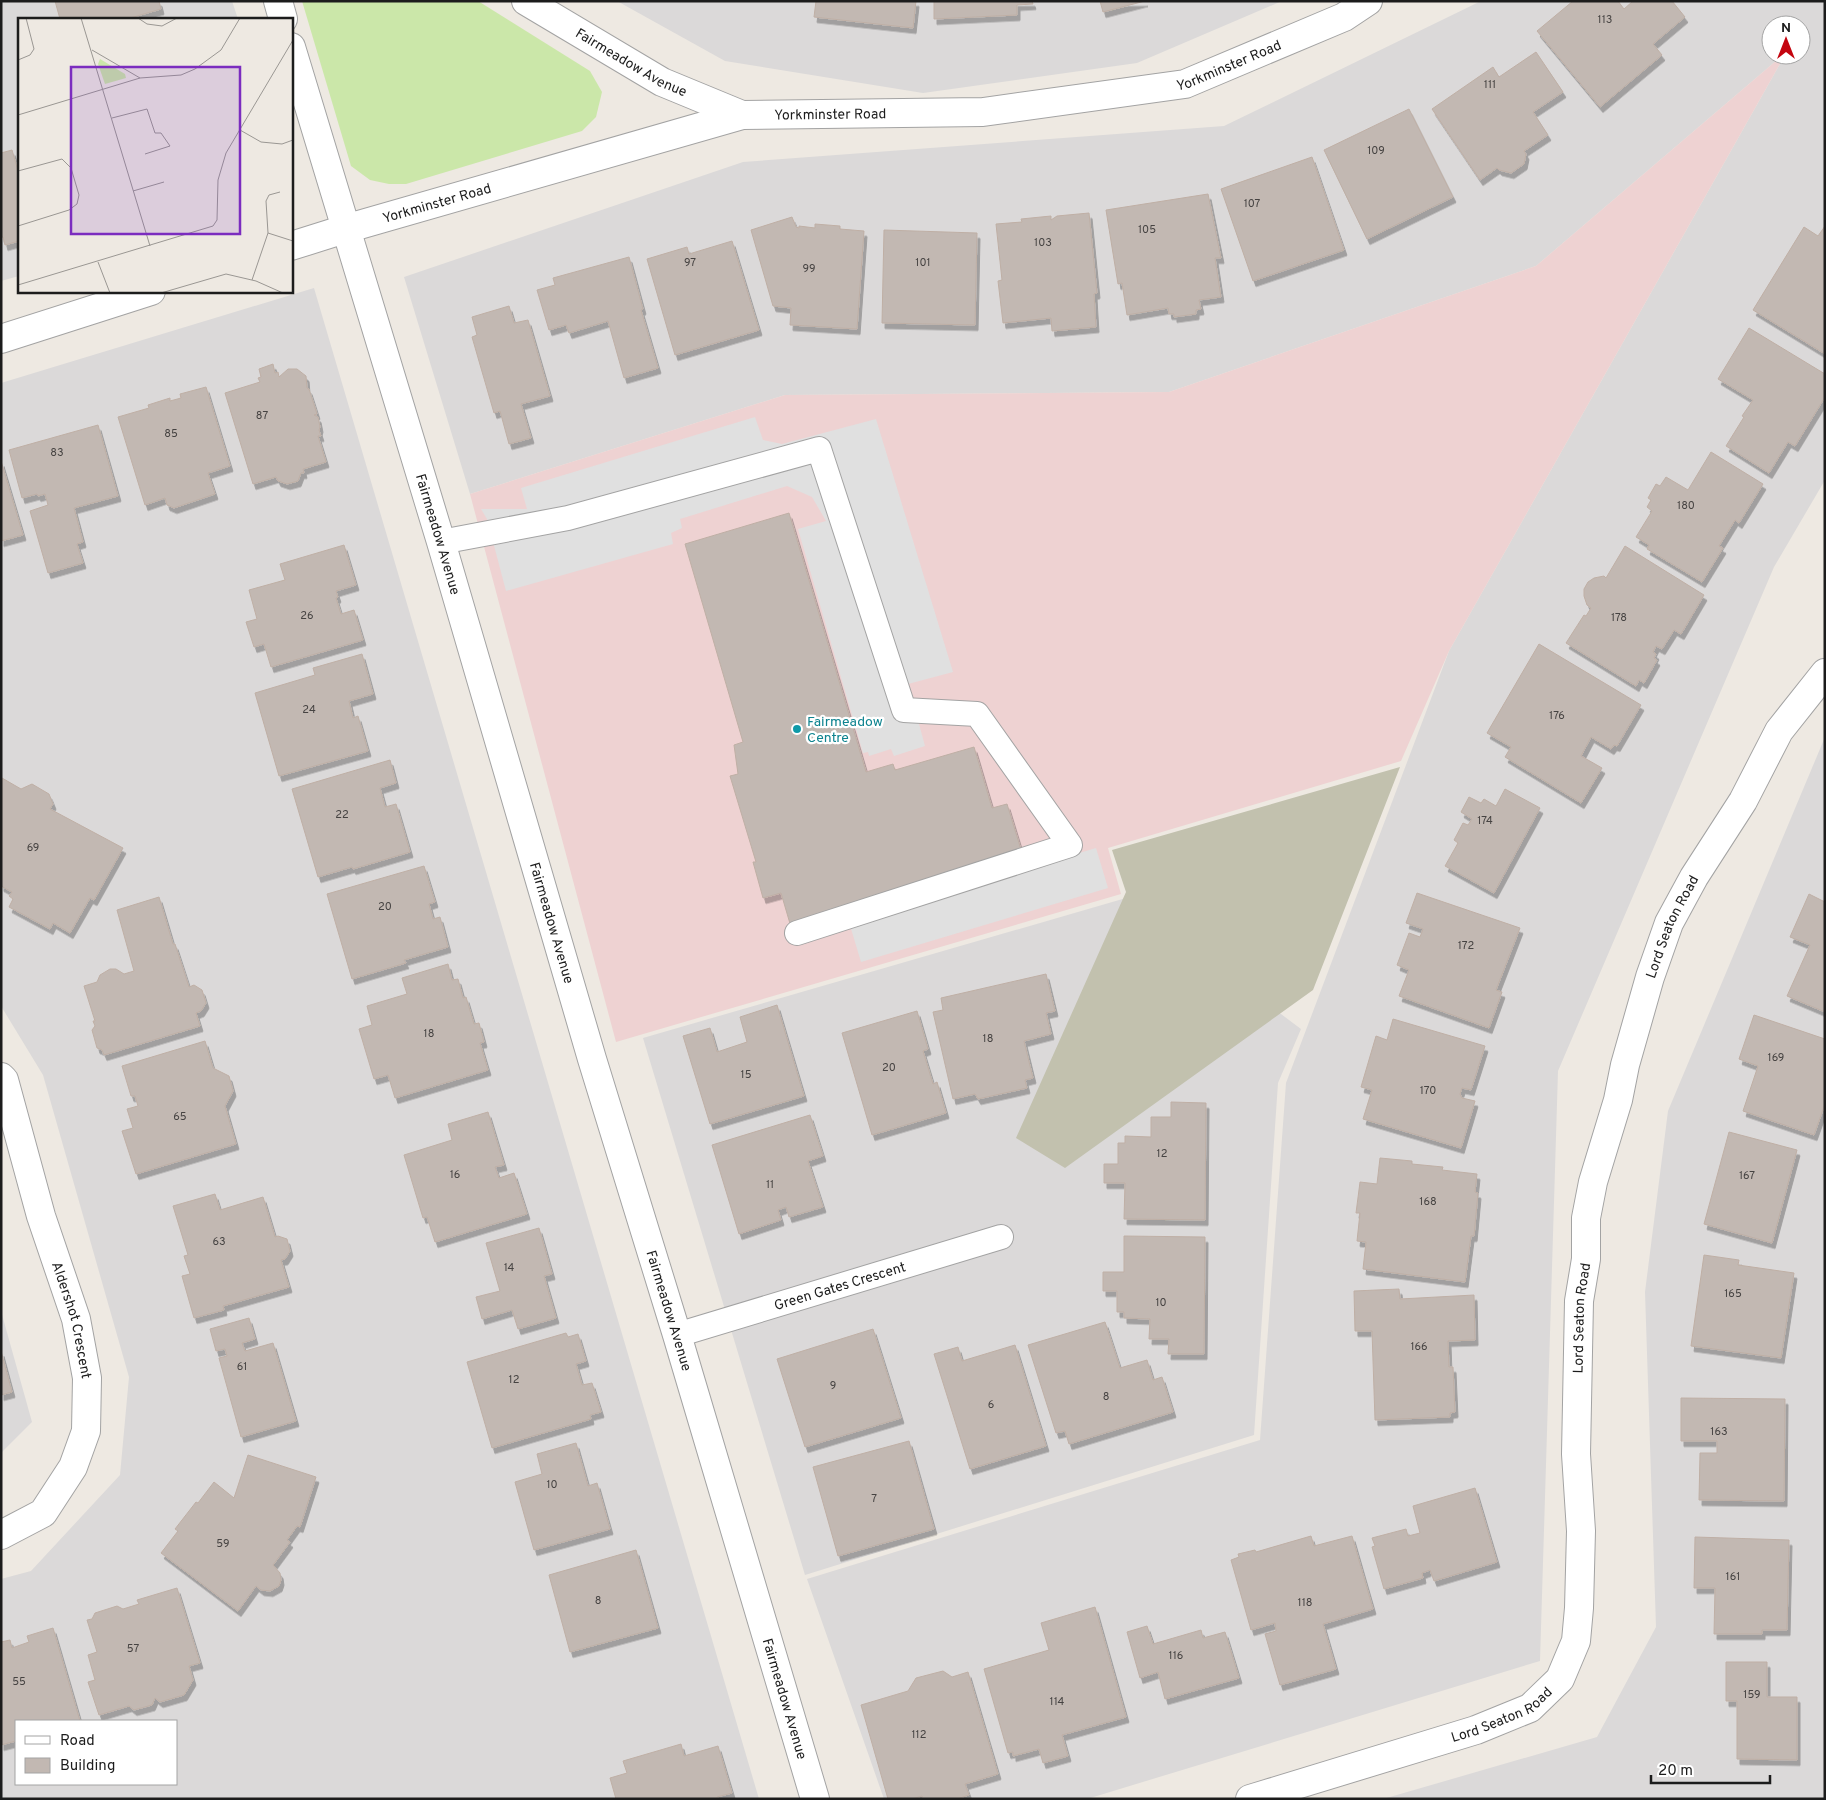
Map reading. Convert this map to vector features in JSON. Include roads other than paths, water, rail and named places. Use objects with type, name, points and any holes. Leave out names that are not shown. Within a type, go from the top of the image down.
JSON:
[{"type":"street","points":[[278,1],[283,18]]},
{"type":"street","name":"Fairmeadow Avenue","points":[[526,1],[662,82],[742,115]]},
{"type":"street","name":"Yorkminster Road","points":[[292,246],[742,115],[984,112],[1185,84],[1344,17],[1368,1]]},
{"type":"street","name":"Fairmeadow Avenue","points":[[292,50],[441,542],[592,1059],[677,1335],[815,1799]]},
{"type":"street","points":[[1,339],[148,292]]},
{"type":"street","name":"Lord Seaton Road","points":[[1250,1799],[1476,1730],[1530,1708],[1560,1679],[1576,1641],[1579,1608],[1581,1531],[1576,1454],[1579,1300],[1586,1259],[1586,1218],[1593,1182],[1618,1100],[1625,1065],[1650,977],[1669,923],[1694,877],[1743,800],[1779,731],[1824,677]]},
{"type":"street","name":"Aldershot Crescent","points":[[1,1077],[4,1080],[41,1216],[76,1319],[87,1378],[86,1431],[73,1467],[43,1514],[1,1535]]},
{"type":"lane","points":[[441,542],[568,518],[819,449],[904,710],[977,714],[1070,845],[797,933]]},
{"type":"lane","name":"Green Gates Crescent","points":[[677,1335],[1001,1237]]},
{"type":"place","name":"Fairmeadow Centre","points":[[797,729]]}]
